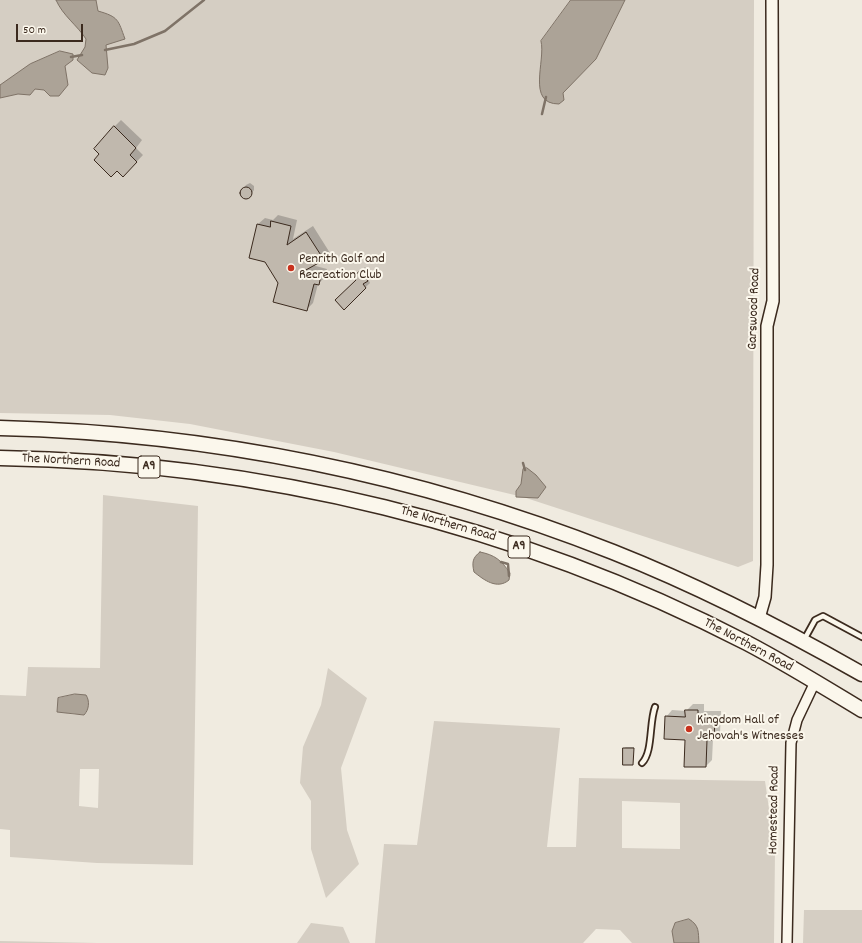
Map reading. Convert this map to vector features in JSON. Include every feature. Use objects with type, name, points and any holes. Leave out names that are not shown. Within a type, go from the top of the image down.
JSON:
[{"type":"highway","name":"The Northern Road","points":[[0,428],[106,433],[196,443],[285,457],[402,484],[460,500],[573,537],[700,589],[804,641],[862,674]]},
{"type":"highway","name":"The Northern Road","points":[[0,458],[96,463],[202,473],[334,495],[497,539],[624,586],[748,644],[862,710]]},
{"type":"street","name":"Garswood Road","points":[[759,618],[765,597],[768,565],[767,326],[773,301],[772,0]]},
{"type":"street","name":"Homestead Road","points":[[787,943],[791,743],[797,720],[815,682]]},
{"type":"lane","points":[[804,641],[815,620],[823,616],[862,636]]},
{"type":"lane","points":[[642,763],[646,757],[651,718],[655,707]]},
{"type":"shaded area","points":[[0,0],[754,0],[753,561],[738,567],[523,497],[334,452],[190,424],[110,415],[0,413]]},
{"type":"shaded area","points":[[56,0],[96,0],[98,11],[114,17],[119,23],[125,39],[106,45],[108,68],[105,75],[92,73],[77,60],[85,47],[86,39],[62,11]]},
{"type":"shaded area","points":[[571,0],[625,0],[596,59],[563,93],[564,100],[559,104],[549,102],[543,97],[540,89],[541,41]]},
{"type":"shaded area","points":[[60,51],[73,54],[73,60],[65,66],[68,85],[59,96],[50,96],[44,90],[35,89],[30,95],[18,94],[0,98],[0,85],[30,64]]},
{"type":"shaded area","points":[[527,468],[536,475],[546,487],[538,498],[516,497],[516,491],[521,484],[523,469]]},
{"type":"shaded area","points":[[103,495],[198,506],[193,865],[97,863],[10,857],[10,830],[0,829],[0,695],[26,696],[28,667],[100,668]],"holes":[[[75,694],[87,712],[84,715],[68,714],[58,698]],[[80,769],[99,769],[98,808],[79,806]]]},
{"type":"shaded area","points":[[480,552],[501,561],[510,573],[509,580],[504,583],[495,584],[486,581],[474,572],[473,561],[475,556]]},
{"type":"shaded area","points":[[328,668],[367,698],[341,768],[347,830],[359,864],[326,898],[311,849],[311,801],[300,783],[303,747],[321,705]]},
{"type":"shaded area","points":[[75,694],[86,695],[87,697],[88,708],[84,715],[57,712],[58,698]]},
{"type":"shaded area","points":[[434,721],[560,728],[547,847],[576,847],[579,778],[765,781],[775,851],[774,943],[632,943],[620,930],[596,929],[583,943],[375,943],[384,844],[417,845]],"holes":[[[622,801],[680,803],[680,849],[622,848]]]},
{"type":"shaded area","points":[[804,910],[862,910],[862,943],[803,943]]},
{"type":"shaded area","points":[[689,919],[697,927],[699,943],[674,943],[672,931],[675,923]]},
{"type":"shaded area","points":[[311,923],[343,927],[350,943],[297,943]]},
{"type":"shaded area","points":[[0,941],[97,943],[0,943]]},
{"type":"building","points":[[114,126],[136,148],[130,155],[137,162],[123,177],[117,171],[111,177],[94,160],[99,154],[94,149]]},
{"type":"building","points":[[244,187],[248,187],[252,193],[248,199],[244,199],[240,195],[240,191]]},
{"type":"building","name":"Penrith Golf and Recreation Club","points":[[271,221],[291,226],[287,245],[306,232],[324,260],[304,271],[321,275],[319,285],[314,284],[307,311],[273,302],[278,283],[265,262],[249,258],[257,224],[270,227]]},
{"type":"building","points":[[360,271],[368,281],[363,284],[366,288],[344,310],[335,300],[356,280],[354,277]]},
{"type":"building","name":"Kingdom Hall of Jehovah's Witnesses","points":[[685,710],[698,710],[698,717],[715,718],[714,740],[707,740],[706,767],[684,767],[685,740],[664,739],[665,716],[685,717]]},
{"type":"building","points":[[623,748],[634,748],[633,765],[623,765]]},
{"type":"waterway","points":[[105,50],[134,44],[165,31],[204,0]]},
{"type":"waterway","points":[[71,57],[82,55]]},
{"type":"waterway","points":[[542,114],[546,97]]},
{"type":"waterway","points":[[523,463],[525,470]]},
{"type":"waterway","points":[[501,562],[508,564],[509,576]]},
{"type":"place","name":"Penrith Golf and Recreation Club","points":[[291,268]]},
{"type":"place","name":"Kingdom Hall of Jehovah's Witnesses","points":[[689,729]]}]
